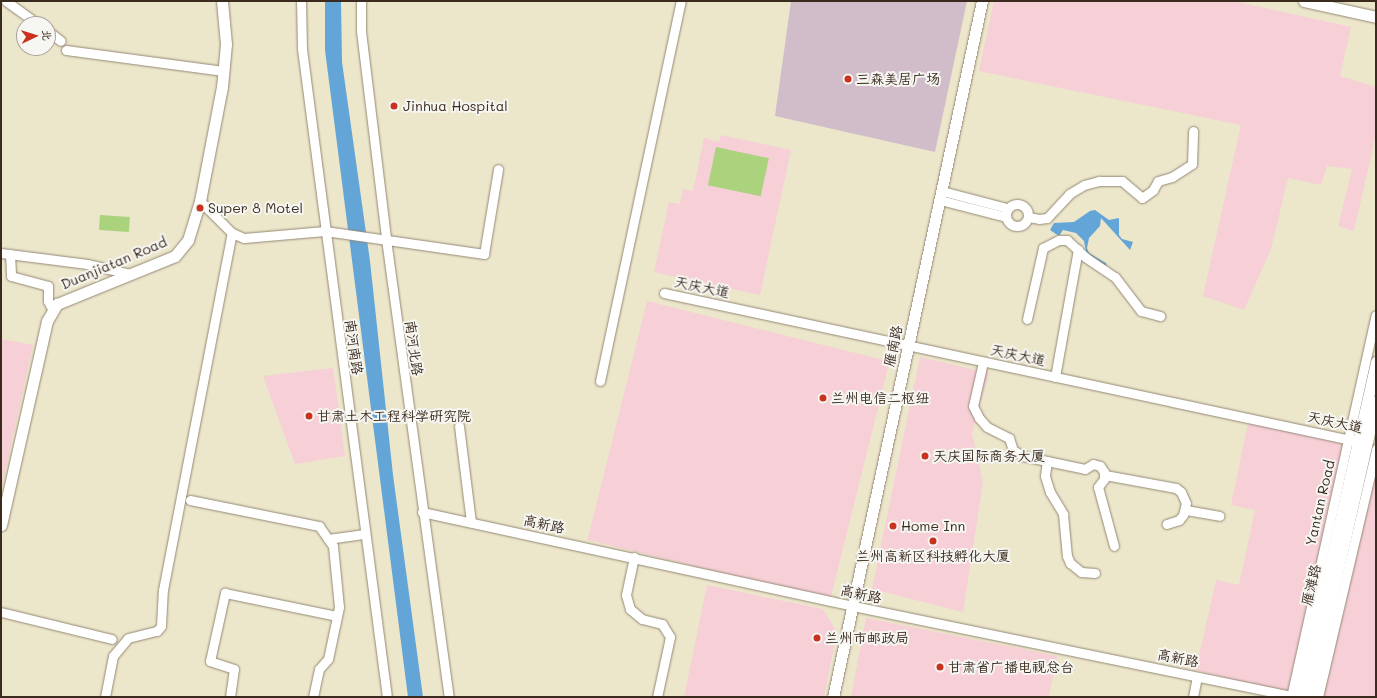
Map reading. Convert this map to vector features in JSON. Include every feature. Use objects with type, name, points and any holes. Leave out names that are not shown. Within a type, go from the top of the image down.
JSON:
[{"type":"main road","name":"Duanjiatan Road","points":[[1,525],[46,321],[57,304],[176,256],[188,240],[200,201],[224,71],[226,44],[222,1]]},
{"type":"main road","name":"雁南路","points":[[833,697],[982,1]]},
{"type":"main road","points":[[1304,1],[1376,17]]},
{"type":"main road","name":"雁滩路","points":[[1294,697],[1363,444],[1376,362]]},
{"type":"main road","points":[[1309,697],[1363,444],[1376,402]]},
{"type":"street","points":[[6,1],[27,16]]},
{"type":"street","name":"南河南路","points":[[301,1],[302,49],[387,697]]},
{"type":"street","name":"南河北路","points":[[361,1],[361,31],[386,239],[422,512],[449,697]]},
{"type":"street","points":[[600,381],[681,1]]},
{"type":"street","points":[[56,38],[61,41]]},
{"type":"street","points":[[66,50],[224,71]]},
{"type":"street","points":[[1028,217],[1039,220],[1046,218],[1069,194],[1084,185],[1099,181],[1122,181],[1142,198],[1153,190],[1158,181],[1176,175],[1192,164],[1193,131]]},
{"type":"street","points":[[200,201],[232,233],[244,238],[325,231],[341,232],[484,254],[498,169]]},
{"type":"street","points":[[941,196],[1006,213],[1019,204],[1026,208],[1028,217]]},
{"type":"street","points":[[1006,213],[1010,224],[1019,226],[1028,217]]},
{"type":"street","points":[[105,697],[113,656],[128,638],[157,632],[161,626],[163,590],[232,233]]},
{"type":"street","points":[[1027,319],[1044,248],[1050,243],[1068,240],[1085,257],[1115,277],[1141,311],[1160,316]]},
{"type":"street","points":[[1055,377],[1078,249]]},
{"type":"street","points":[[53,311],[48,301],[48,286],[11,276],[5,254],[87,264],[130,274]]},
{"type":"street","name":"天庆大道","points":[[664,293],[1363,444]]},
{"type":"street","points":[[1318,697],[1329,657],[1363,444],[1376,315]]},
{"type":"street","points":[[983,362],[973,406],[979,418],[988,427],[1009,438],[1013,450],[1017,454],[1085,469],[1090,465],[1097,465],[1102,469],[1104,475],[1103,482],[1098,488],[1114,546]]},
{"type":"street","points":[[460,426],[471,522]]},
{"type":"street","points":[[1047,461],[1045,476],[1050,492],[1063,514],[1067,556],[1070,563],[1081,572],[1095,573]]},
{"type":"street","points":[[1104,475],[1176,488],[1184,497],[1186,510],[1179,520],[1167,524]]},
{"type":"street","points":[[190,500],[319,526],[333,546],[339,607],[328,659],[319,669],[313,697]]},
{"type":"street","points":[[1186,510],[1220,516]]},
{"type":"street","name":"高新路","points":[[422,512],[634,556],[853,606],[1294,697]]},
{"type":"street","points":[[328,539],[365,534]]},
{"type":"street","points":[[634,556],[626,595],[630,610],[642,619],[662,624],[670,637],[657,697]]},
{"type":"street","points":[[230,697],[234,669],[210,661],[224,593],[337,616]]},
{"type":"street","points":[[1,612],[112,639]]},
{"type":"street","points":[[1192,697],[1197,677]]},
{"type":"shaded area","name":"三森美居广场","points":[[791,1],[967,1],[935,152],[775,116]]},
{"type":"shaded area","points":[[994,1],[1234,1],[1351,27],[1340,76],[1376,87],[1376,134],[1354,231],[1338,226],[1352,169],[1327,166],[1321,185],[1288,178],[1271,249],[1244,310],[1203,296],[1241,125],[979,71]]},
{"type":"shaded area","points":[[721,135],[791,150],[760,295],[654,272],[669,202],[680,204],[683,189],[693,191],[704,138],[719,142]]},
{"type":"shaded area","points":[[647,301],[890,361],[830,600],[587,540]]},
{"type":"shaded area","points":[[1,339],[33,345],[1,490]]},
{"type":"shaded area","points":[[920,357],[989,373],[972,433],[983,482],[963,612],[872,589]]},
{"type":"shaded area","name":"甘肃土木工程科学研究院","points":[[333,368],[345,456],[295,464],[263,376]]},
{"type":"shaded area","points":[[1249,418],[1359,442],[1296,697],[1196,670],[1216,580],[1239,585],[1255,510],[1231,505]]},
{"type":"shaded area","points":[[1376,463],[1376,697],[1323,697]]},
{"type":"shaded area","points":[[707,585],[823,609],[837,632],[824,697],[684,697]]},
{"type":"shaded area","points":[[866,618],[1057,656],[1049,697],[851,697]]},
{"type":"green space","points":[[716,147],[769,158],[761,196],[708,185]]},
{"type":"green space","points":[[100,215],[130,217],[129,232],[99,230]]},
{"type":"water","points":[[325,1],[341,1],[342,62],[370,261],[393,475],[423,697],[408,697],[325,50]]},
{"type":"water","points":[[1095,210],[1109,220],[1119,218],[1119,235],[1122,239],[1133,242],[1130,250],[1101,218],[1100,226],[1089,238],[1087,248],[1089,253],[1106,263],[1107,268],[1086,252],[1084,241],[1076,233],[1063,230],[1059,236],[1050,230],[1054,223],[1074,222],[1090,211]]},
{"type":"place","name":"三森美居广场","points":[[848,79]]},
{"type":"place","name":"Jinhua Hospital","points":[[394,106]]},
{"type":"place","name":"Super 8 Motel","points":[[200,208]]},
{"type":"place","name":"兰州电信二枢纽","points":[[823,398]]},
{"type":"place","name":"甘肃土木工程科学研究院","points":[[309,416]]},
{"type":"place","name":"天庆国际商务大厦","points":[[925,456]]},
{"type":"place","name":"Home Inn","points":[[893,526]]},
{"type":"place","name":"兰州高新区科技孵化大厦","points":[[933,541]]},
{"type":"place","name":"兰州市邮政局","points":[[817,638]]},
{"type":"place","name":"甘肃省广播电视总台","points":[[940,667]]}]
